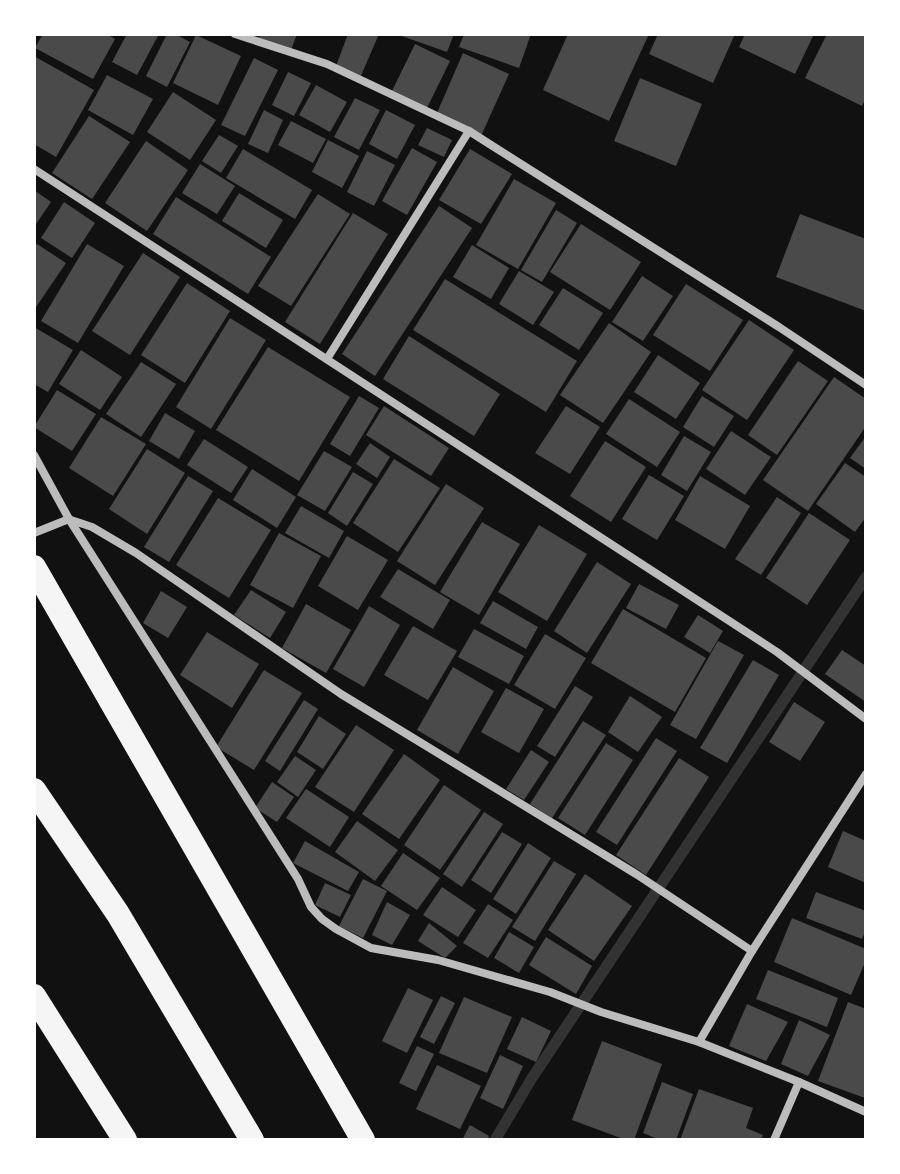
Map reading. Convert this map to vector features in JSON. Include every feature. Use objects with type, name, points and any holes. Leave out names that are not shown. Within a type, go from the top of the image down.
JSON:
[{"type":"highway","points":[[34,567],[363,1140]]},
{"type":"highway","points":[[34,790],[118,914],[252,1140]]},
{"type":"highway","points":[[34,996],[125,1140]]},
{"type":"street","points":[[235,34],[327,64],[469,131],[866,385]]},
{"type":"street","points":[[327,359],[469,131]]},
{"type":"street","points":[[34,169],[777,652],[866,719]]},
{"type":"street","points":[[34,455],[69,519],[298,879],[311,907],[322,919],[371,948],[438,960],[550,992],[601,1012],[699,1042],[866,1112]]},
{"type":"street","points":[[34,533],[69,519],[92,527],[136,553],[341,694],[636,874],[752,951]]},
{"type":"street","points":[[699,1042],[752,951],[866,774]]},
{"type":"street","points":[[774,1140],[799,1082]]},
{"type":"building","points":[[43,34],[107,34],[115,39],[93,79],[35,48]]},
{"type":"building","points":[[127,34],[159,34],[137,75],[112,62]]},
{"type":"building","points":[[167,34],[175,34],[190,42],[167,87],[146,76]]},
{"type":"building","points":[[261,34],[297,34],[291,50],[259,38]]},
{"type":"building","points":[[348,34],[379,34],[360,78],[336,66]]},
{"type":"building","points":[[396,34],[454,34],[447,52]]},
{"type":"building","points":[[464,34],[531,34],[519,68],[459,47]]},
{"type":"building","points":[[568,34],[649,34],[609,121],[543,90]]},
{"type":"building","points":[[658,34],[735,34],[713,83],[649,54]]},
{"type":"building","points":[[745,34],[814,34],[795,74],[739,47]]},
{"type":"building","points":[[827,34],[866,34],[866,97],[862,106],[805,78]]},
{"type":"building","points":[[196,35],[241,56],[218,105],[173,83]]},
{"type":"building","points":[[415,44],[450,61],[427,108],[392,91]]},
{"type":"building","points":[[463,53],[509,74],[481,136],[437,113]]},
{"type":"building","points":[[34,56],[94,90],[56,157],[34,144]]},
{"type":"building","points":[[254,58],[278,70],[245,136],[221,125]]},
{"type":"building","points":[[288,72],[311,83],[294,116],[272,105]]},
{"type":"building","points":[[107,75],[153,99],[133,135],[88,110]]},
{"type":"building","points":[[640,78],[702,104],[676,166],[614,141]]},
{"type":"building","points":[[316,85],[347,102],[330,132],[299,115]]},
{"type":"building","points":[[173,92],[216,120],[190,160],[147,132]]},
{"type":"building","points":[[355,98],[380,110],[359,150],[334,137]]},
{"type":"building","points":[[264,110],[283,120],[268,153],[248,144]]},
{"type":"building","points":[[386,110],[415,125],[397,159],[369,144]]},
{"type":"building","points":[[89,116],[130,142],[92,199],[52,173]]},
{"type":"building","points":[[291,121],[326,139],[313,163],[278,145]]},
{"type":"building","points":[[427,128],[452,140],[444,157],[418,145]]},
{"type":"building","points":[[219,135],[238,146],[221,173],[202,161]]},
{"type":"building","points":[[328,140],[359,156],[342,188],[312,172]]},
{"type":"building","points":[[146,141],[188,170],[147,231],[105,203]]},
{"type":"building","points":[[412,148],[437,162],[407,215],[382,201]]},
{"type":"building","points":[[243,149],[312,190],[295,219],[226,178]]},
{"type":"building","points":[[470,149],[512,174],[481,224],[439,200]]},
{"type":"building","points":[[367,151],[395,165],[374,206],[347,192]]},
{"type":"building","points":[[200,164],[235,186],[217,214],[182,193]]},
{"type":"building","points":[[514,179],[556,203],[518,269],[476,245]]},
{"type":"building","points":[[34,190],[51,202],[34,227]]},
{"type":"building","points":[[239,193],[283,220],[266,248],[222,221]]},
{"type":"building","points":[[318,194],[350,214],[291,306],[258,286]]},
{"type":"building","points":[[176,197],[271,257],[248,294],[153,234]]},
{"type":"building","points":[[64,202],[95,223],[72,258],[41,238]]},
{"type":"building","points":[[439,206],[472,228],[375,376],[342,354]]},
{"type":"building","points":[[556,210],[577,223],[542,282],[521,270]]},
{"type":"building","points":[[353,213],[388,234],[320,344],[285,322]]},
{"type":"building","points":[[800,214],[866,239],[866,311],[776,277]]},
{"type":"building","points":[[581,224],[641,262],[610,310],[550,272]]},
{"type":"building","points":[[37,244],[66,263],[34,310],[34,248]]},
{"type":"building","points":[[87,244],[124,266],[78,343],[41,321]]},
{"type":"building","points":[[472,245],[509,268],[491,299],[453,277]]},
{"type":"building","points":[[143,253],[180,277],[130,355],[92,331]]},
{"type":"building","points":[[519,271],[554,292],[533,325],[499,304]]},
{"type":"building","points":[[642,276],[673,296],[643,341],[612,322]]},
{"type":"building","points":[[445,279],[577,361],[546,412],[413,330]]},
{"type":"building","points":[[187,283],[230,311],[185,383],[141,355]]},
{"type":"building","points":[[686,284],[743,320],[710,371],[653,335]]},
{"type":"building","points":[[563,288],[603,313],[579,350],[539,325]]},
{"type":"building","points":[[230,318],[266,340],[211,429],[176,407]]},
{"type":"building","points":[[749,320],[794,350],[747,420],[702,390]]},
{"type":"building","points":[[609,323],[651,352],[603,423],[560,395]]},
{"type":"building","points":[[34,327],[73,350],[48,392],[34,384]]},
{"type":"building","points":[[409,336],[500,394],[474,436],[383,379]]},
{"type":"building","points":[[268,347],[350,397],[299,481],[216,430]]},
{"type":"building","points":[[81,350],[122,377],[100,410],[59,384]]},
{"type":"building","points":[[658,355],[700,383],[676,419],[634,392]]},
{"type":"building","points":[[798,361],[828,381],[777,455],[748,435]]},
{"type":"building","points":[[141,362],[176,384],[141,437],[106,414]]},
{"type":"building","points":[[834,377],[866,399],[866,426],[808,511],[763,480]]},
{"type":"building","points":[[57,390],[96,414],[72,451],[34,427]]},
{"type":"building","points":[[359,396],[379,408],[350,456],[330,444]]},
{"type":"building","points":[[702,396],[734,416],[714,447],[683,427]]},
{"type":"building","points":[[629,399],[680,432],[657,467],[606,434]]},
{"type":"building","points":[[384,406],[449,448],[431,476],[366,435]]},
{"type":"building","points":[[566,406],[600,427],[570,474],[535,453]]},
{"type":"building","points":[[165,413],[195,431],[179,459],[149,441]]},
{"type":"building","points":[[101,417],[146,444],[113,496],[69,468]]},
{"type":"building","points":[[731,431],[771,457],[745,495],[706,469]]},
{"type":"building","points":[[684,436],[711,452],[687,491],[661,475]]},
{"type":"building","points":[[866,436],[866,469],[850,458]]},
{"type":"building","points":[[204,439],[248,467],[231,493],[187,465]]},
{"type":"building","points":[[605,441],[646,467],[611,522],[570,496]]},
{"type":"building","points":[[370,443],[390,457],[377,478],[356,464]]},
{"type":"building","points":[[147,449],[185,473],[147,534],[109,509]]},
{"type":"building","points":[[324,451],[352,467],[325,511],[297,495]]},
{"type":"building","points":[[394,459],[440,488],[398,552],[353,523]]},
{"type":"building","points":[[845,463],[866,477],[866,517],[855,532],[816,504]]},
{"type":"building","points":[[252,469],[296,497],[277,528],[233,500]]},
{"type":"building","points":[[353,472],[373,484],[347,526],[328,513]]},
{"type":"building","points":[[649,475],[684,496],[657,540],[622,519]]},
{"type":"building","points":[[188,476],[213,491],[169,562],[144,547]]},
{"type":"building","points":[[700,476],[750,506],[725,549],[675,520]]},
{"type":"building","points":[[446,484],[484,508],[435,585],[397,561]]},
{"type":"building","points":[[777,497],[801,513],[761,575],[735,559]]},
{"type":"building","points":[[218,498],[271,530],[229,598],[176,565]]},
{"type":"building","points":[[301,506],[344,531],[329,558],[285,533]]},
{"type":"building","points":[[809,513],[850,540],[807,605],[766,578]]},
{"type":"building","points":[[482,522],[520,544],[479,615],[440,592]]},
{"type":"building","points":[[539,525],[587,554],[547,621],[498,592]]},
{"type":"building","points":[[279,533],[321,556],[293,608],[250,585]]},
{"type":"building","points":[[347,536],[388,560],[358,610],[318,586]]},
{"type":"building","points":[[597,562],[631,584],[587,653],[554,631]]},
{"type":"building","points":[[398,569],[450,600],[433,629],[380,597]]},
{"type":"building","points":[[639,584],[679,605],[666,629],[626,608]]},
{"type":"building","points":[[251,590],[286,612],[270,638],[234,615]]},
{"type":"building","points":[[161,591],[187,607],[168,638],[143,623]]},
{"type":"building","points":[[493,601],[538,627],[526,649],[480,623]]},
{"type":"building","points":[[306,604],[351,630],[326,673],[282,648]]},
{"type":"building","points":[[369,606],[400,625],[364,687],[333,669]]},
{"type":"building","points":[[623,609],[706,658],[675,712],[591,663]]},
{"type":"building","points":[[698,615],[723,631],[710,653],[684,637]]},
{"type":"building","points":[[413,626],[457,651],[428,700],[384,675]]},
{"type":"building","points":[[474,629],[524,656],[509,684],[458,657]]},
{"type":"building","points":[[207,632],[259,664],[232,708],[180,675]]},
{"type":"building","points":[[545,634],[586,658],[555,709],[514,685]]},
{"type":"building","points":[[718,641],[744,655],[696,739],[670,725]]},
{"type":"building","points":[[842,650],[866,666],[866,702],[825,674]]},
{"type":"building","points":[[753,660],[779,675],[727,763],[700,748]]},
{"type":"building","points":[[453,667],[494,691],[458,754],[417,730]]},
{"type":"building","points":[[264,670],[302,693],[254,770],[216,747]]},
{"type":"building","points":[[575,686],[593,697],[555,757],[537,746]]},
{"type":"building","points":[[506,688],[544,709],[519,753],[481,732]]},
{"type":"building","points":[[630,696],[662,717],[638,752],[608,732]]},
{"type":"building","points":[[304,700],[318,709],[280,771],[265,761]]},
{"type":"building","points":[[794,702],[825,722],[800,761],[769,742]]},
{"type":"building","points":[[319,716],[346,734],[323,769],[297,752]]},
{"type":"building","points":[[583,721],[606,735],[552,818],[530,804]]},
{"type":"building","points":[[356,725],[394,750],[354,812],[315,787]]},
{"type":"building","points":[[656,738],[677,751],[617,845],[596,832]]},
{"type":"building","points":[[606,743],[633,760],[585,835],[558,818]]},
{"type":"building","points":[[531,750],[549,762],[524,800],[506,789]]},
{"type":"building","points":[[404,754],[440,780],[399,839],[362,814]]},
{"type":"building","points":[[295,756],[316,770],[298,797],[277,782]]},
{"type":"building","points":[[679,758],[709,777],[646,875],[616,855]]},
{"type":"building","points":[[272,782],[294,797],[277,822],[255,808]]},
{"type":"building","points":[[444,785],[481,810],[440,870],[404,845]]},
{"type":"building","points":[[306,789],[349,817],[330,847],[286,818]]},
{"type":"building","points":[[484,812],[503,824],[462,887],[443,874]]},
{"type":"building","points":[[357,821],[398,850],[375,881],[335,852]]},
{"type":"building","points":[[843,831],[866,841],[866,883],[828,867]]},
{"type":"building","points":[[502,832],[522,844],[491,893],[471,880]]},
{"type":"building","points":[[305,841],[359,872],[348,891],[293,863]]},
{"type":"building","points":[[528,843],[551,858],[516,914],[493,899]]},
{"type":"building","points":[[403,853],[440,878],[417,910],[381,886]]},
{"type":"building","points":[[554,861],[576,874],[535,941],[512,927]]},
{"type":"building","points":[[585,874],[632,906],[594,961],[548,930]]},
{"type":"building","points":[[363,879],[387,891],[363,938],[339,926]]},
{"type":"building","points":[[325,883],[351,895],[340,917],[315,905]]},
{"type":"building","points":[[442,887],[476,910],[458,937],[423,915]]},
{"type":"building","points":[[816,892],[866,911],[866,929],[862,939],[806,918]]},
{"type":"building","points":[[387,902],[410,915],[392,945],[372,935]]},
{"type":"building","points":[[488,904],[513,920],[488,958],[463,943]]},
{"type":"building","points":[[792,918],[866,949],[866,960],[851,995],[774,962]]},
{"type":"building","points":[[429,923],[457,946],[445,958],[418,941]]},
{"type":"building","points":[[509,932],[534,947],[519,973],[494,958]]},
{"type":"building","points":[[546,937],[592,966],[576,994],[529,965]]},
{"type":"building","points":[[768,970],[838,998],[827,1027],[756,999]]},
{"type":"building","points":[[408,988],[433,1000],[407,1053],[382,1041]]},
{"type":"building","points":[[441,996],[455,1003],[434,1044],[420,1037]]},
{"type":"building","points":[[464,997],[512,1017],[487,1073],[439,1053]]},
{"type":"building","points":[[848,1002],[866,1009],[865,1098],[818,1081]]},
{"type":"building","points":[[747,1004],[788,1022],[766,1061],[729,1046]]},
{"type":"building","points":[[522,1017],[551,1031],[536,1062],[507,1049]]},
{"type":"building","points":[[799,1020],[830,1035],[808,1076],[781,1064]]},
{"type":"building","points":[[602,1041],[662,1064],[634,1140],[626,1140],[572,1120]]},
{"type":"building","points":[[417,1046],[434,1054],[416,1091],[399,1083]]},
{"type":"building","points":[[500,1055],[523,1066],[503,1109],[480,1098]]},
{"type":"building","points":[[437,1065],[481,1086],[460,1129],[416,1109]]},
{"type":"building","points":[[662,1082],[693,1094],[676,1140],[660,1140],[643,1133]]},
{"type":"building","points":[[699,1089],[753,1108],[746,1128],[763,1135],[761,1140],[680,1140]]},
{"type":"building","points":[[470,1125],[489,1136],[487,1140],[462,1140]]},
{"type":"waterway","points":[[495,1140],[532,1078],[866,577]]}]
